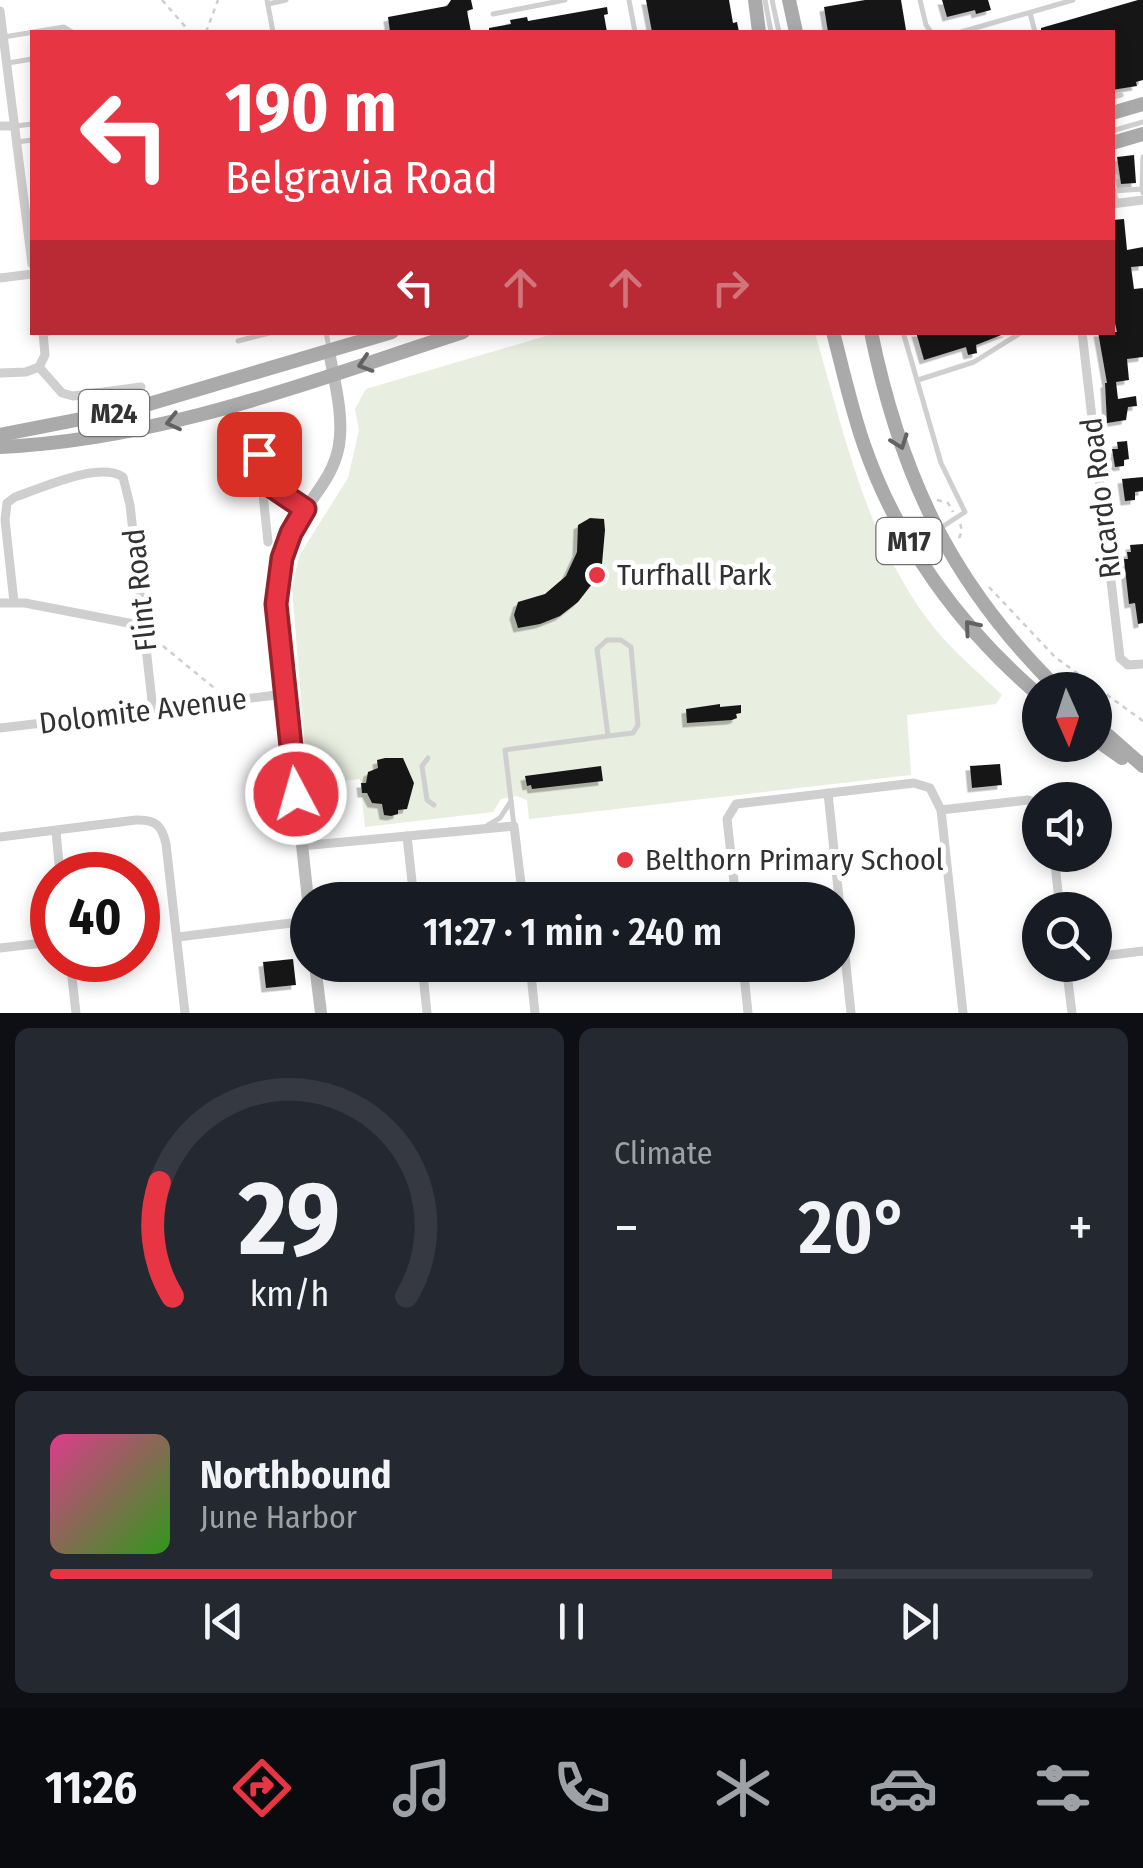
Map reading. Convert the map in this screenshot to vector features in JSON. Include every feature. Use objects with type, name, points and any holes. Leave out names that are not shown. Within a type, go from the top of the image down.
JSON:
[{"type":"main road","points":[[754,0],[759,30]]},
{"type":"main road","points":[[789,0],[796,30]]},
{"type":"main road","points":[[1115,111],[1143,104]]},
{"type":"main road","points":[[1115,142],[1143,134]]},
{"type":"main road","name":"M24","points":[[0,435],[132,410],[382,335]]},
{"type":"main road","name":"M24","points":[[0,447],[133,432],[219,410],[454,335]]},
{"type":"main road","name":"M17","points":[[833,335],[864,445],[898,522],[965,621],[1022,678]]},
{"type":"main road","name":"M17","points":[[871,335],[888,410],[910,472],[937,530],[1002,628],[1042,672]]},
{"type":"main road","points":[[1112,740],[1143,769]]},
{"type":"main road","points":[[1112,750],[1143,769]]},
{"type":"street","points":[[0,11],[30,218]]},
{"type":"street","points":[[0,126],[15,126]]},
{"type":"street","points":[[1115,204],[1143,194]]},
{"type":"street","points":[[0,278],[30,274]]},
{"type":"street","points":[[0,372],[26,372],[39,367],[45,355],[46,335]]},
{"type":"street","name":"Ricardo Road","points":[[1082,335],[1120,654],[1124,663],[1143,664]]},
{"type":"street","points":[[306,882],[277,618],[277,581],[286,543],[329,476],[338,448],[340,421],[330,351]]},
{"type":"street","points":[[39,367],[62,392],[73,396],[142,387]]},
{"type":"street","points":[[256,428],[268,542]]},
{"type":"street","name":"Flint Road","points":[[14,602],[5,520],[7,503],[14,497],[98,470],[118,473],[128,491],[153,710]]},
{"type":"street","points":[[262,480],[305,509]]},
{"type":"street","points":[[0,604],[14,602],[144,626]]},
{"type":"street","name":"Dolomite Avenue","points":[[0,728],[285,694]]},
{"type":"street","points":[[734,882],[727,825],[732,808],[744,802],[914,784],[933,790],[940,810],[963,1013]]},
{"type":"street","points":[[828,794],[851,1013]]},
{"type":"street","points":[[940,810],[1022,801]]},
{"type":"street","points":[[0,836],[136,820],[156,823],[166,844],[185,1013]]},
{"type":"street","points":[[301,846],[514,826],[521,882]]},
{"type":"street","points":[[56,831],[58,852]]},
{"type":"street","points":[[407,836],[412,882]]},
{"type":"street","points":[[178,936],[290,923]]},
{"type":"street","points":[[0,948],[30,945]]},
{"type":"street","points":[[1112,954],[1143,951]]},
{"type":"street","points":[[72,982],[76,1013]]},
{"type":"street","points":[[317,982],[321,1013]]},
{"type":"street","points":[[424,982],[427,1013]]},
{"type":"street","points":[[532,982],[535,1013]]},
{"type":"street","points":[[745,982],[748,1013]]},
{"type":"street","points":[[1068,982],[1072,1013]]},
{"type":"lane","points":[[273,30],[267,2],[286,0]]},
{"type":"lane","points":[[493,14],[565,0]]},
{"type":"lane","points":[[629,0],[635,30]]},
{"type":"lane","points":[[769,0],[770,30]]},
{"type":"lane","points":[[769,0],[778,30]]},
{"type":"lane","points":[[920,0],[930,30]]},
{"type":"lane","points":[[968,30],[1073,0]]},
{"type":"lane","points":[[1030,12],[1035,30]]},
{"type":"lane","points":[[4,37],[30,33]]},
{"type":"lane","points":[[8,63],[30,59]]},
{"type":"lane","points":[[1115,96],[1121,94]]},
{"type":"lane","points":[[1115,130],[1143,122]]},
{"type":"lane","points":[[15,126],[30,124]]},
{"type":"lane","points":[[17,142],[30,140]]},
{"type":"lane","points":[[1115,189],[1143,194],[1143,157]]},
{"type":"lane","points":[[238,340],[260,335]]},
{"type":"lane","points":[[327,335],[330,351]]},
{"type":"lane","points":[[905,335],[941,463],[966,512],[937,530]]},
{"type":"lane","points":[[918,380],[974,362],[1017,335]]},
{"type":"lane","points":[[514,826],[505,750],[633,733],[638,727],[631,648],[621,640],[607,640],[597,649],[608,736]]},
{"type":"lane","points":[[428,758],[422,770],[426,798],[434,805]]},
{"type":"lane","points":[[481,830],[500,818],[511,800]]},
{"type":"path","points":[[162,0],[188,30]]},
{"type":"path","points":[[207,30],[218,0]]},
{"type":"path","points":[[934,496],[948,503],[962,526],[960,546]]},
{"type":"path","points":[[987,585],[1055,657],[1143,721]]},
{"type":"path","points":[[163,646],[213,687],[217,696]]},
{"type":"shaded area","name":"Turfhall Park","points":[[549,335],[816,335],[862,492],[895,568],[941,636],[1002,695],[996,704],[907,715],[911,775],[529,819],[527,800],[516,796],[501,799],[493,812],[365,827],[360,779],[308,785],[292,588],[299,556],[348,478],[359,430],[355,409],[366,389]]},
{"type":"building","points":[[451,0],[471,0],[473,9],[467,11],[471,30],[390,30],[388,17],[447,6]]},
{"type":"building","points":[[646,0],[729,0],[733,23],[737,22],[739,30],[652,30]]},
{"type":"building","points":[[865,0],[901,0],[906,30],[828,30],[824,7]]},
{"type":"building","points":[[942,0],[988,0],[991,10],[947,17]]},
{"type":"building","points":[[1143,0],[1143,80],[1136,82],[1137,86],[1115,90],[1115,30],[1041,28]]},
{"type":"building","points":[[607,7],[608,14],[604,15],[607,30],[489,30],[511,24],[510,20],[527,17],[528,21]]},
{"type":"building","points":[[1134,155],[1136,183],[1121,184],[1117,157]]},
{"type":"building","points":[[1124,219],[1127,250],[1143,247],[1143,266],[1131,267],[1134,289],[1143,288],[1143,357],[1127,359],[1129,380],[1116,382],[1118,399],[1136,396],[1137,406],[1128,407],[1126,420],[1107,423],[1107,383],[1099,335],[1117,332],[1115,220]]},
{"type":"building","points":[[917,335],[1001,335],[976,345],[977,353],[968,355],[966,347],[924,360]]},
{"type":"building","points":[[1127,441],[1129,459],[1124,460],[1124,466],[1115,467],[1112,449],[1118,449],[1117,442]]},
{"type":"building","points":[[1143,477],[1143,491],[1135,492],[1135,500],[1125,501],[1122,479]]},
{"type":"building","points":[[590,518],[604,519],[605,530],[602,564],[592,584],[560,616],[518,628],[514,615],[518,602],[545,594],[566,576],[577,552],[578,525]]},
{"type":"building","points":[[1143,544],[1143,623],[1138,624],[1135,603],[1129,604],[1124,559],[1131,552],[1130,545]]},
{"type":"building","points":[[741,705],[741,713],[732,720],[687,723],[686,709]]},
{"type":"building","points":[[403,758],[414,783],[407,809],[391,816],[384,815],[382,804],[372,803],[367,793],[362,793],[361,783],[366,783],[368,772],[378,768],[377,760]]},
{"type":"building","points":[[1000,764],[1002,785],[972,788],[970,766]]},
{"type":"building","points":[[601,766],[603,781],[532,789],[525,776]]},
{"type":"building","points":[[290,959],[290,982],[296,985],[266,988],[263,962]]},
{"type":"place","name":"Turfhall Park","points":[[597,575]]},
{"type":"place","name":"Belthorn Primary School","points":[[625,860]]},
{"type":"route","points":[[259,454],[262,480],[305,509],[282,558],[276,604],[296,794]]}]
